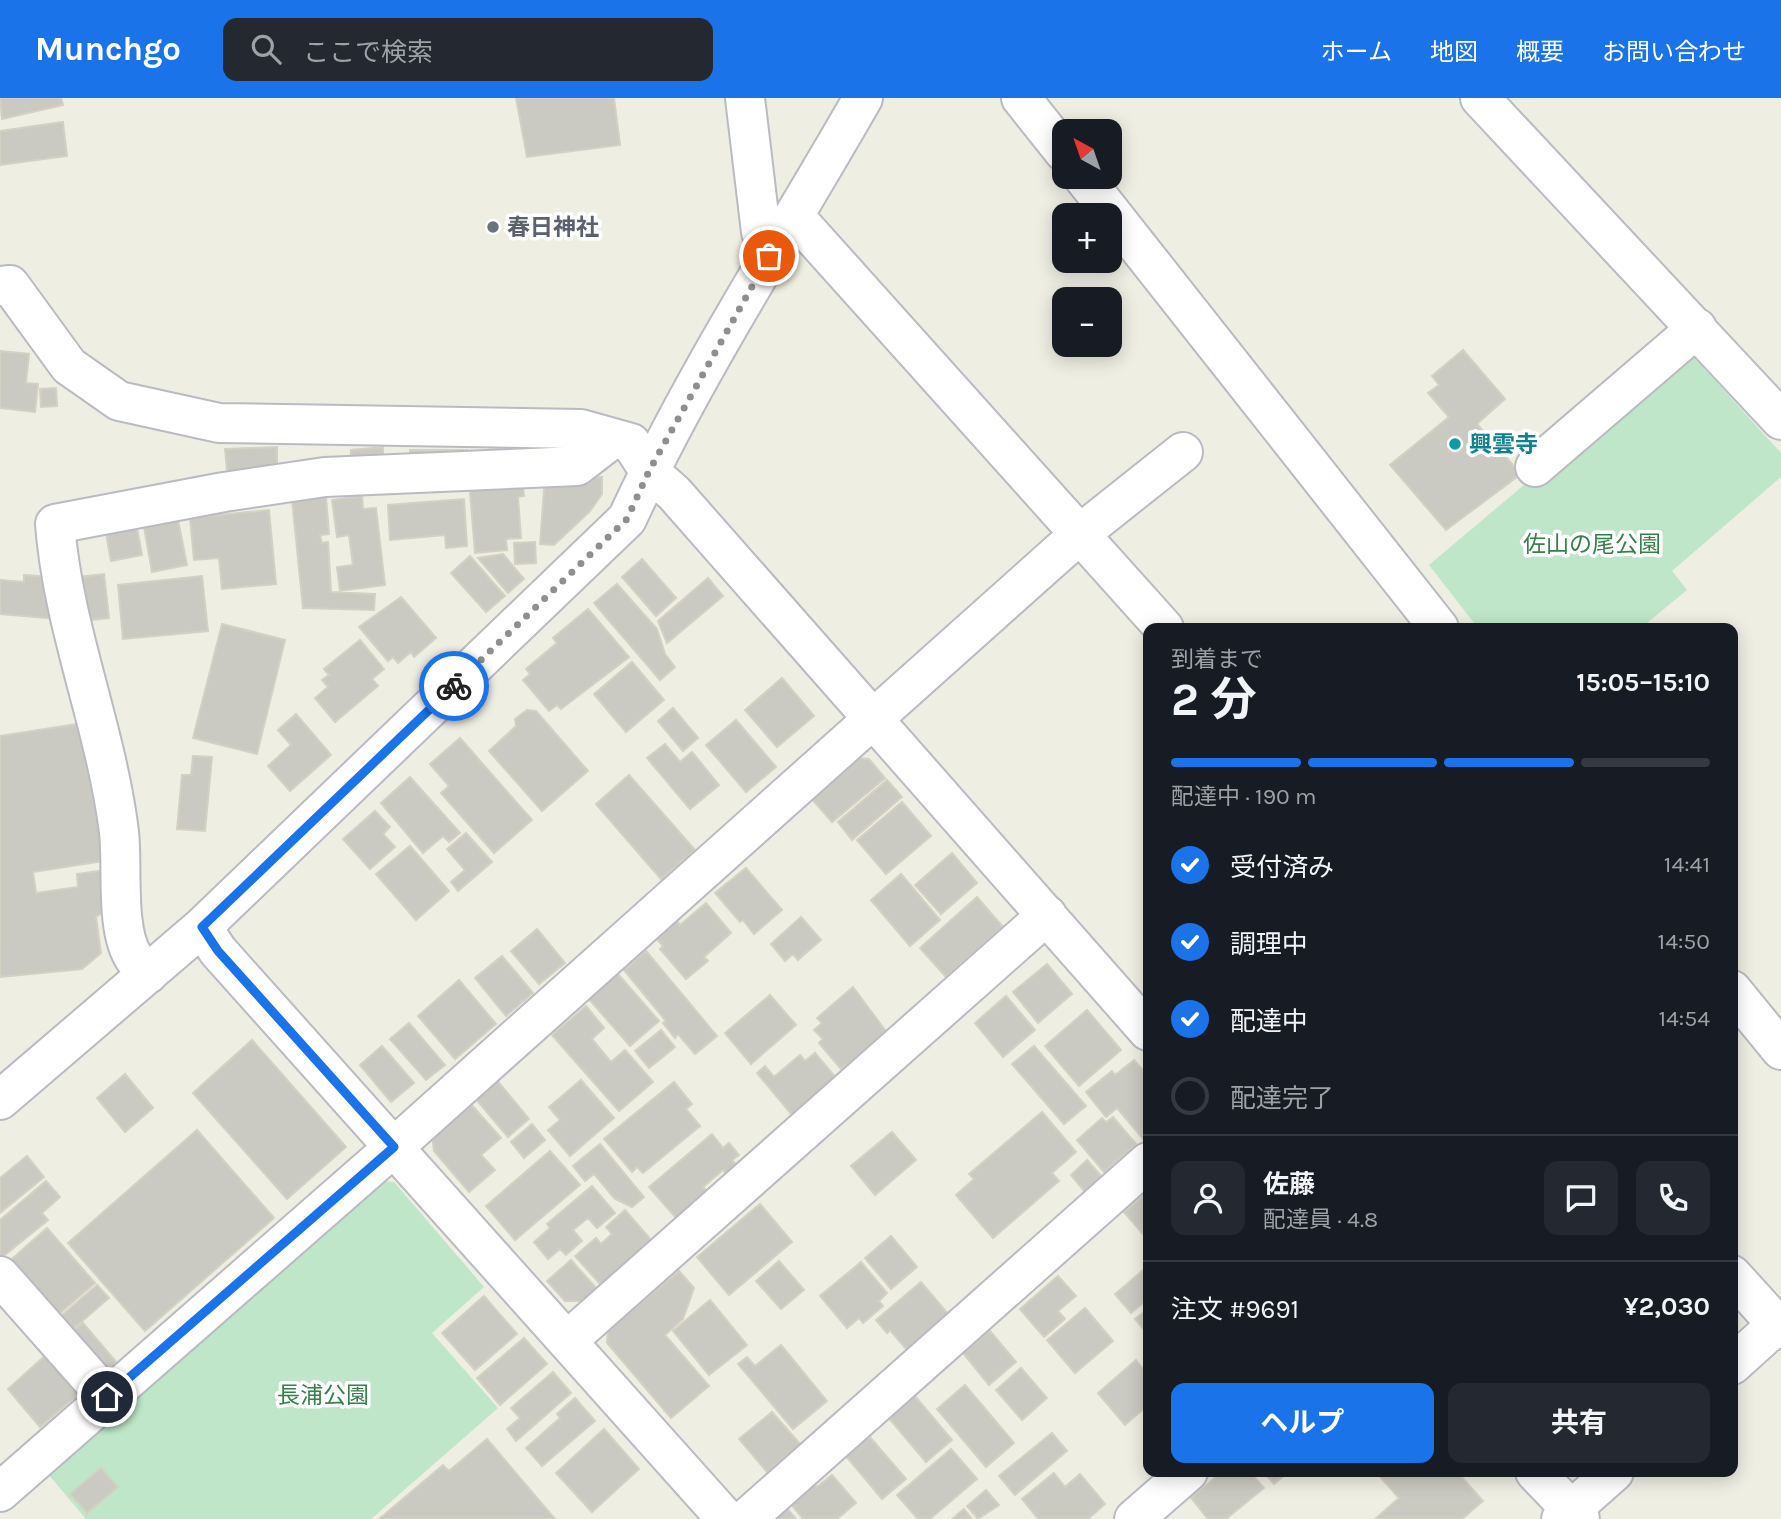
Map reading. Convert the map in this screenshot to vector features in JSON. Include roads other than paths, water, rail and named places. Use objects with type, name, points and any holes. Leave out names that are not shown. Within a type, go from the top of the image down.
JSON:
[{"type":"street","points":[[731,98],[779,229],[1081,533],[1160,623]]},
{"type":"street","points":[[745,98],[779,229]]},
{"type":"street","points":[[0,1100],[202,927],[627,519],[649,471],[779,229],[863,98]]},
{"type":"street","points":[[1021,98],[1052,137]]},
{"type":"street","points":[[1480,98],[1781,420]]},
{"type":"street","points":[[1092,189],[1435,623]]},
{"type":"street","points":[[0,286],[10,285],[69,366],[119,401],[219,423],[581,429],[631,443],[649,471],[674,493],[1143,1025]]},
{"type":"street","points":[[1535,467],[1697,328]]},
{"type":"street","points":[[149,974],[133,958],[125,937],[119,831],[97,721],[59,573],[55,524],[224,492],[325,477],[578,466],[612,439]]},
{"type":"street","points":[[0,1492],[394,1147],[1081,533],[1183,452]]},
{"type":"street","points":[[568,1340],[1046,915]]},
{"type":"street","points":[[202,927],[218,951],[726,1519]]},
{"type":"street","points":[[1738,997],[1781,1050]]},
{"type":"street","points":[[746,1519],[1143,1166]]},
{"type":"street","points":[[0,1276],[107,1397]]},
{"type":"street","points":[[1738,1281],[1780,1325],[1738,1360]]},
{"type":"street","points":[[1134,1519],[1182,1477]]},
{"type":"street","points":[[1539,1477],[1571,1516],[1609,1477]]},
{"type":"place","name":"春日神社","points":[[493,227]]},
{"type":"place","name":"興雲寺","points":[[1455,444]]},
{"type":"park label","name":"佐山の尾公園","points":[[1592,544]]},
{"type":"park label","name":"長浦公園","points":[[323,1395]]}]
